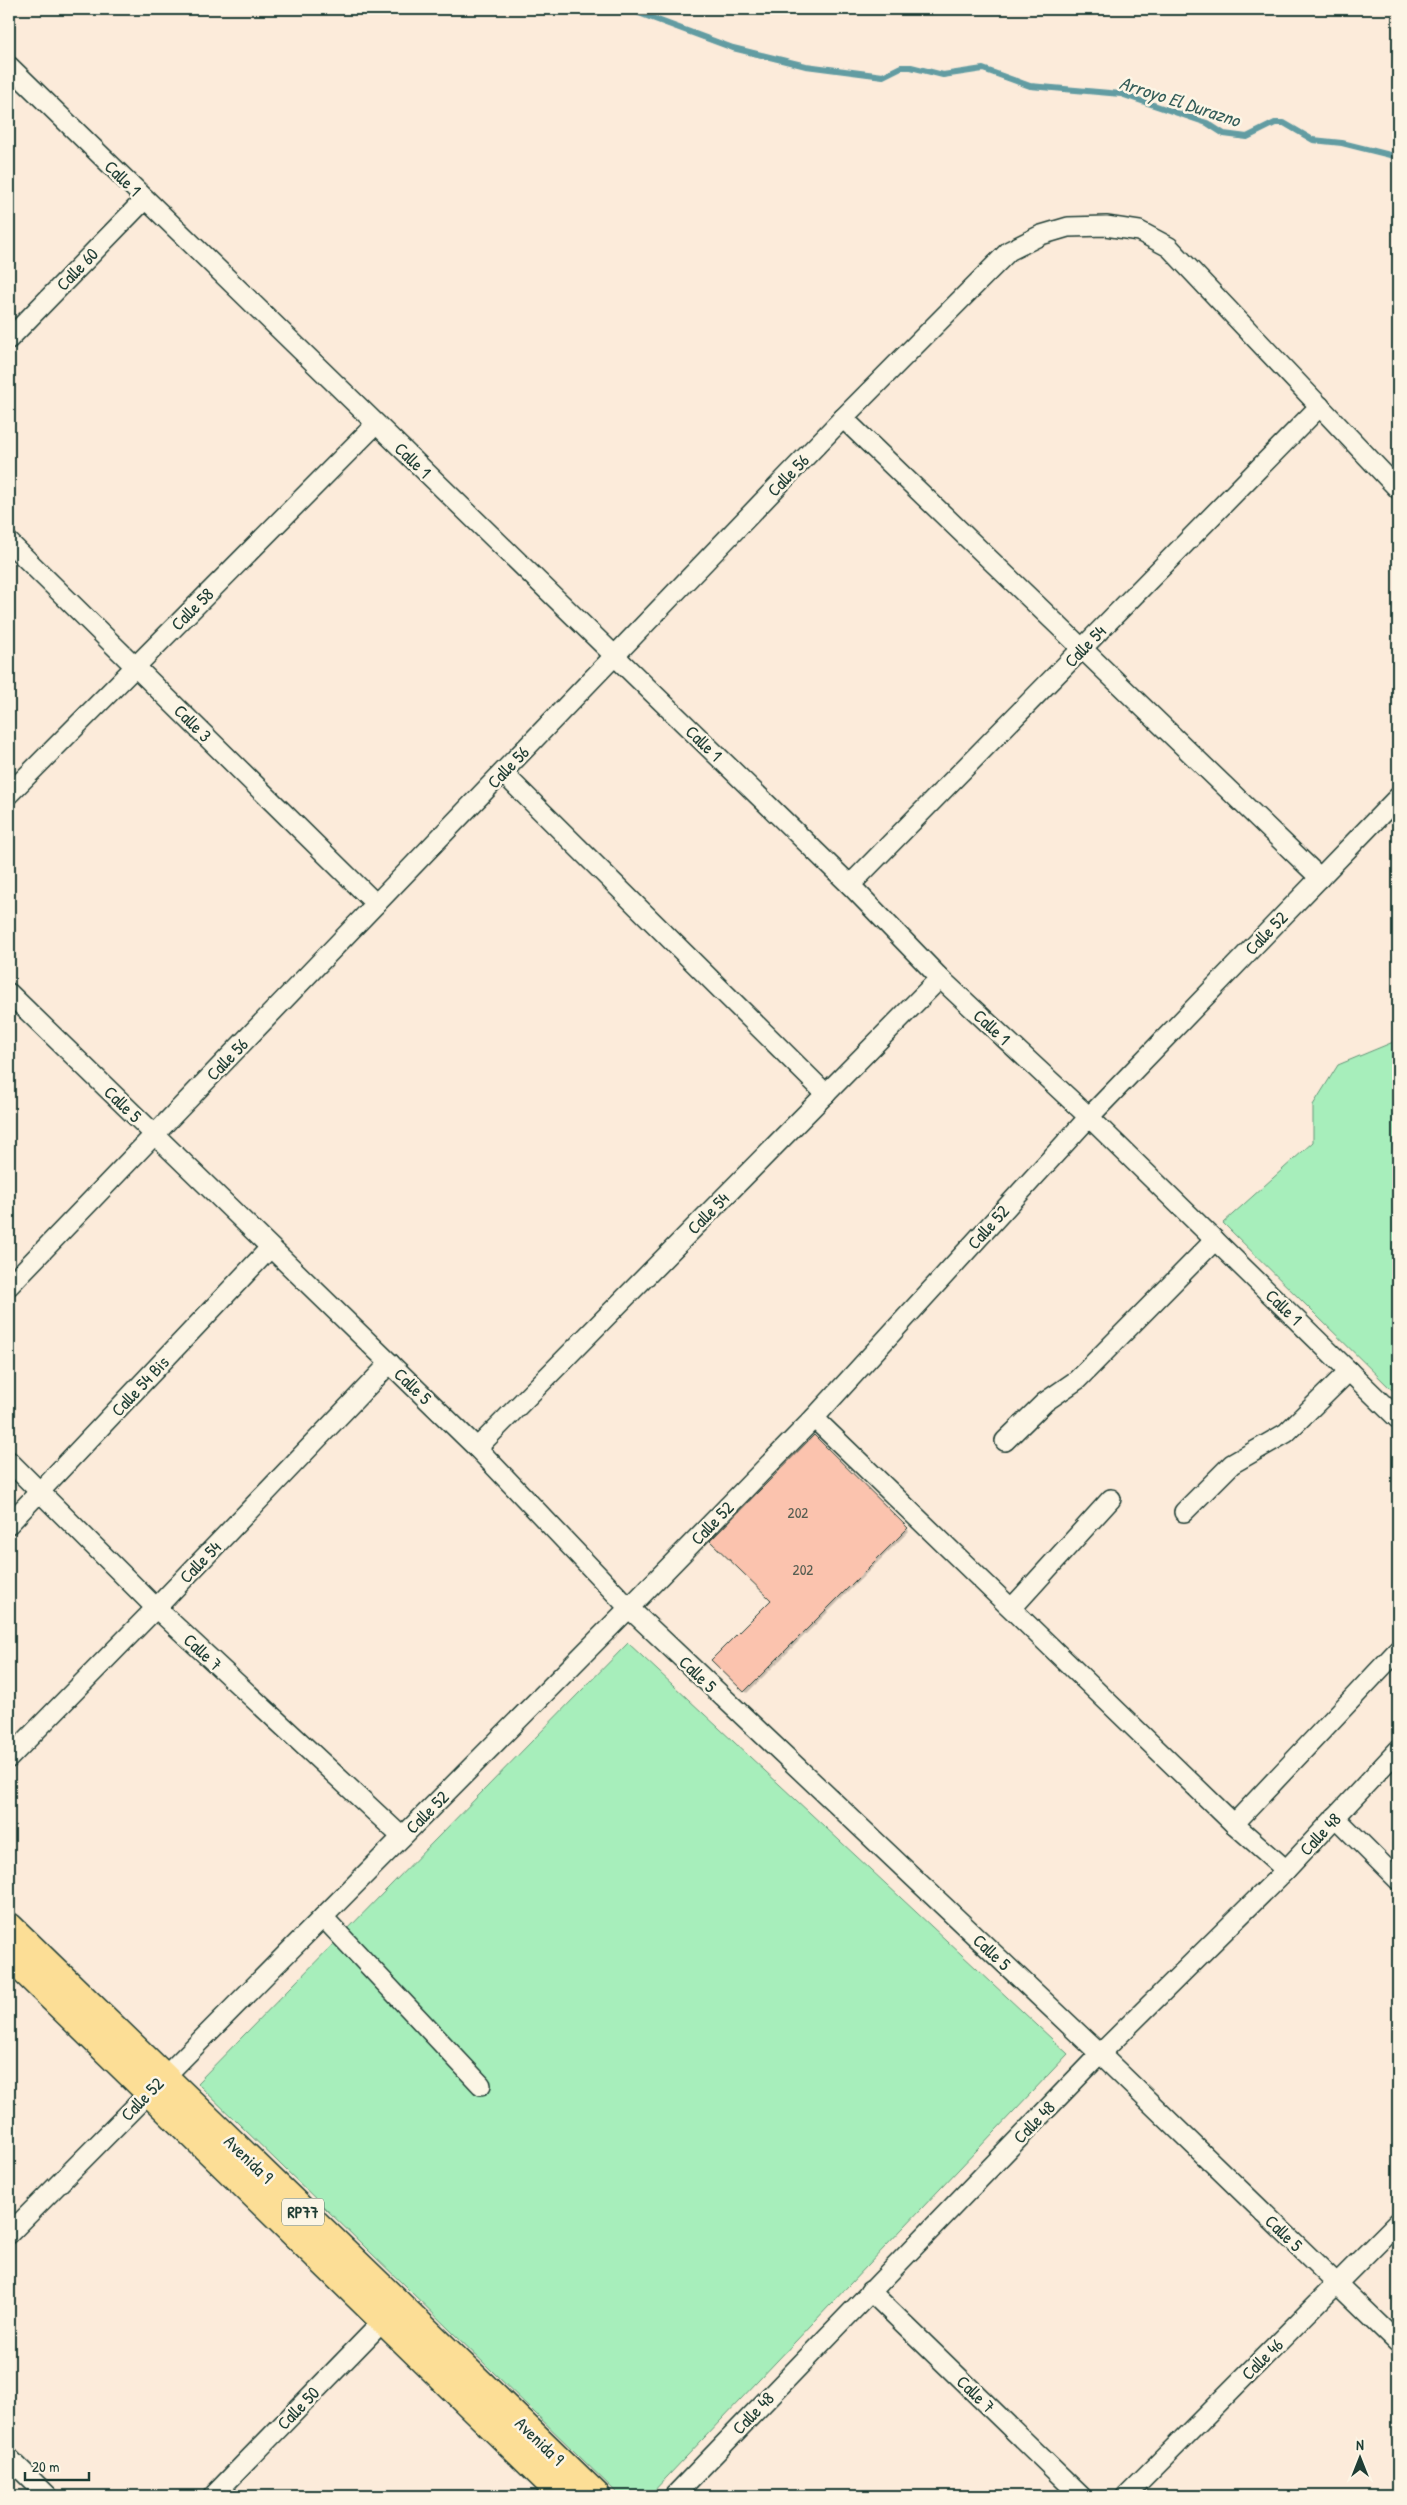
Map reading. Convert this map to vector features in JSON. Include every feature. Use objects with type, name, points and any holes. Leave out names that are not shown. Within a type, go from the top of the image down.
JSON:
[{"type":"main road","name":"Avenida 9","points":[[9,1927],[156,2085]]},
{"type":"main road","name":"Avenida 9","points":[[9,1956],[156,2085],[392,2313],[596,2496]]},
{"type":"main road","name":"Avenida 9","points":[[392,2313],[564,2496]]},
{"type":"street","name":"Calle 1","points":[[9,66],[850,885],[940,978],[1089,1117],[1398,1419]]},
{"type":"street","name":"Calle 60","points":[[9,339],[145,198]]},
{"type":"street","name":"Calle 56","points":[[9,1286],[843,418],[1009,251],[1040,235],[1068,227],[1106,226],[1139,230],[1169,247],[1398,489]]},
{"type":"street","name":"Calle 54","points":[[850,885],[1320,406]]},
{"type":"street","points":[[843,418],[1320,878]]},
{"type":"street","name":"Calle 58","points":[[9,794],[376,424]]},
{"type":"street","name":"Calle 3","points":[[9,542],[376,904]]},
{"type":"street","points":[[503,772],[826,1094]]},
{"type":"street","name":"Calle 52","points":[[9,2234],[630,1608],[814,1418],[1089,1117],[1398,797]]},
{"type":"street","name":"Calle 54","points":[[477,1448],[940,978]]},
{"type":"street","name":"Calle 5","points":[[9,993],[477,1448],[630,1608],[1100,2054],[1398,2343]]},
{"type":"street","points":[[1005,1441],[1045,1402],[1077,1380],[1215,1240]]},
{"type":"street","name":"Calle 54 Bis","points":[[9,1524],[270,1248]]},
{"type":"street","name":"Calle 54","points":[[9,1758],[390,1364]]},
{"type":"street","points":[[1184,1512],[1232,1464],[1286,1433],[1349,1371]]},
{"type":"street","points":[[814,1418],[1234,1824],[1286,1870]]},
{"type":"street","name":"Calle 7","points":[[9,1461],[156,1608],[402,1837]]},
{"type":"street","points":[[1012,1608],[1111,1499]]},
{"type":"street","points":[[1234,1824],[1398,1650]]},
{"type":"street","name":"Calle 48","points":[[674,2496],[1100,2054],[1286,1870],[1398,1750]]},
{"type":"street","points":[[1336,1817],[1398,1880]]},
{"type":"street","points":[[323,1917],[481,2085]]},
{"type":"street","name":"Calle 46","points":[[1126,2496],[1398,2222]]},
{"type":"street","name":"Calle 7","points":[[870,2291],[1081,2496]]},
{"type":"street","name":"Calle 50","points":[[213,2496],[392,2313]]},
{"type":"street","points":[[9,2458],[48,2496]]},
{"type":"green space","points":[[1398,1040],[1398,1396],[1223,1223],[1313,1142],[1313,1105],[1338,1065]]},
{"type":"green space","points":[[628,1643],[1068,2054],[649,2496],[620,2496],[197,2083]]},
{"type":"building","points":[[814,1435],[908,1528],[744,1692],[711,1660],[771,1600],[710,1541]]},
{"type":"waterway","name":"Arroyo El Durazno","points":[[628,9],[733,48],[806,66],[883,76],[901,67],[911,67],[943,75],[983,69],[1030,86],[1121,94],[1207,123],[1224,134],[1247,137],[1275,123],[1284,123],[1313,140],[1342,143],[1398,157]]}]
